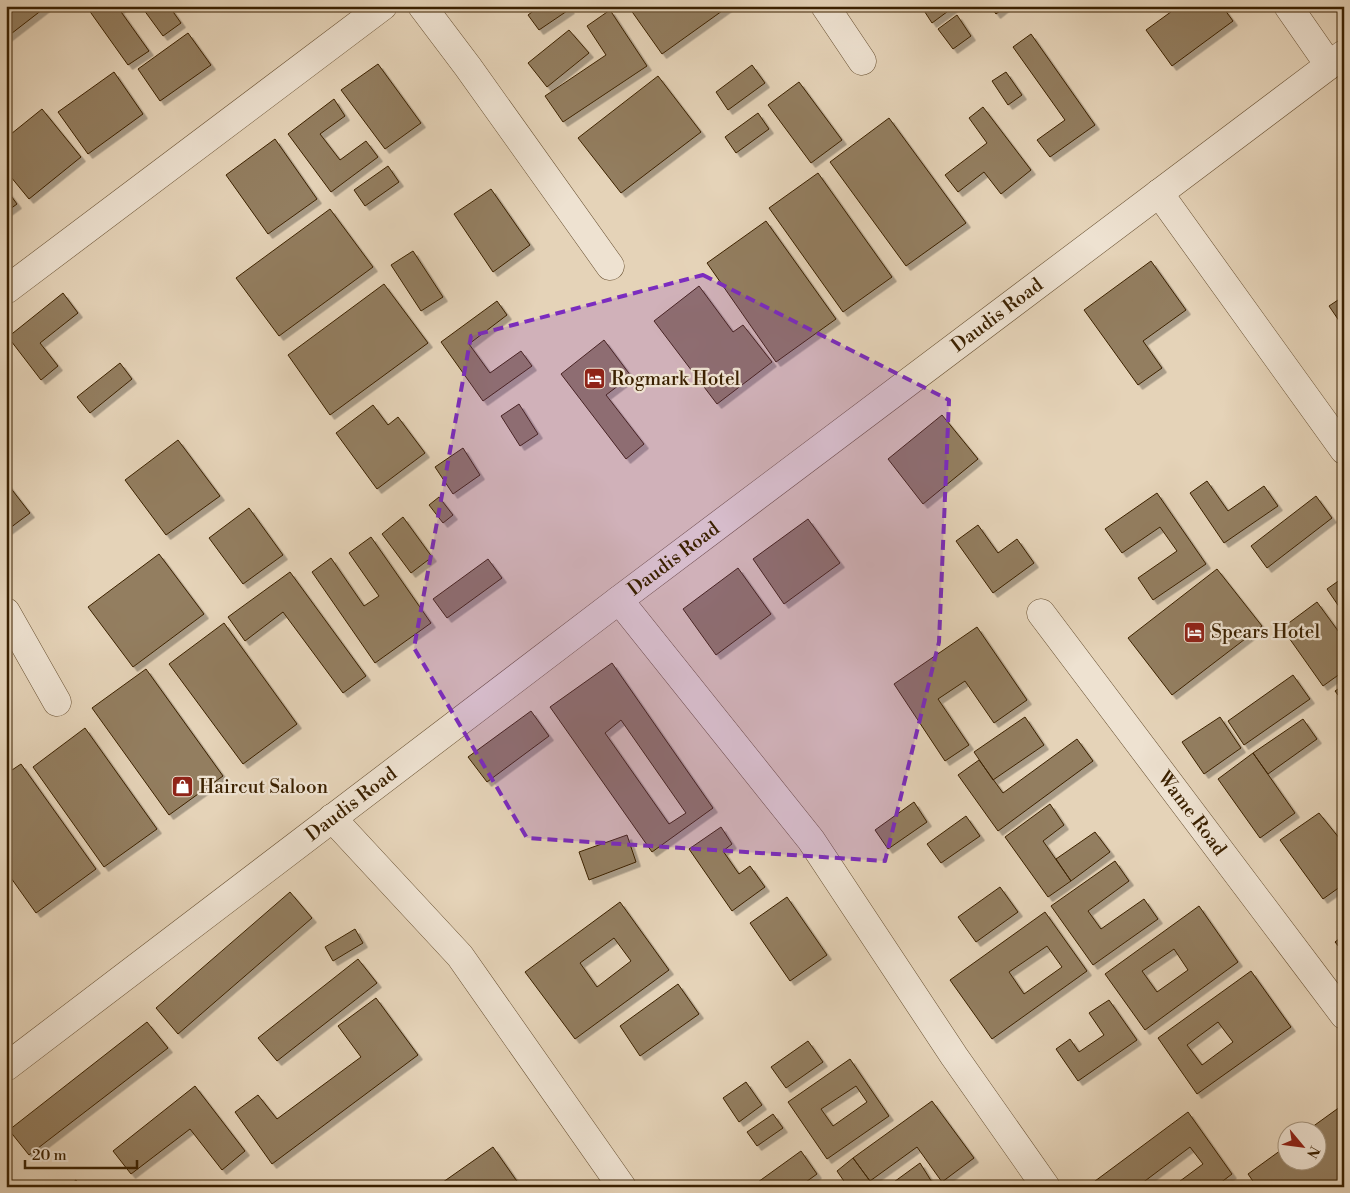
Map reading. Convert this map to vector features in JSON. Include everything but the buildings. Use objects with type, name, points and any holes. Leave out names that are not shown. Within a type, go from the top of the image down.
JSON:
[{"type":"street","points":[[6,290],[383,6]]},
{"type":"street","points":[[422,6],[468,67],[610,266]]},
{"type":"street","points":[[825,6],[862,60]]},
{"type":"street","points":[[1288,6],[1337,59]]},
{"type":"street","name":"Daudis Road","points":[[6,1067],[619,600],[1337,59]]},
{"type":"street","points":[[1160,193],[1344,450]]},
{"type":"street","points":[[619,600],[811,840],[954,1056],[1046,1187]]},
{"type":"street","points":[[6,612],[57,702]]},
{"type":"street","name":"Wame Road","points":[[1040,613],[1344,1015]]},
{"type":"street","points":[[332,818],[460,956],[622,1187]]},
{"type":"highlighted area","points":[[703,275],[949,400],[939,642],[885,861],[527,838],[414,648],[471,336]]},
{"type":"place","name":"Rogmark Hotel","points":[[595,379]]},
{"type":"place","name":"Spears Hotel","points":[[1195,632]]},
{"type":"place","name":"Haircut Saloon","points":[[183,787]]}]
